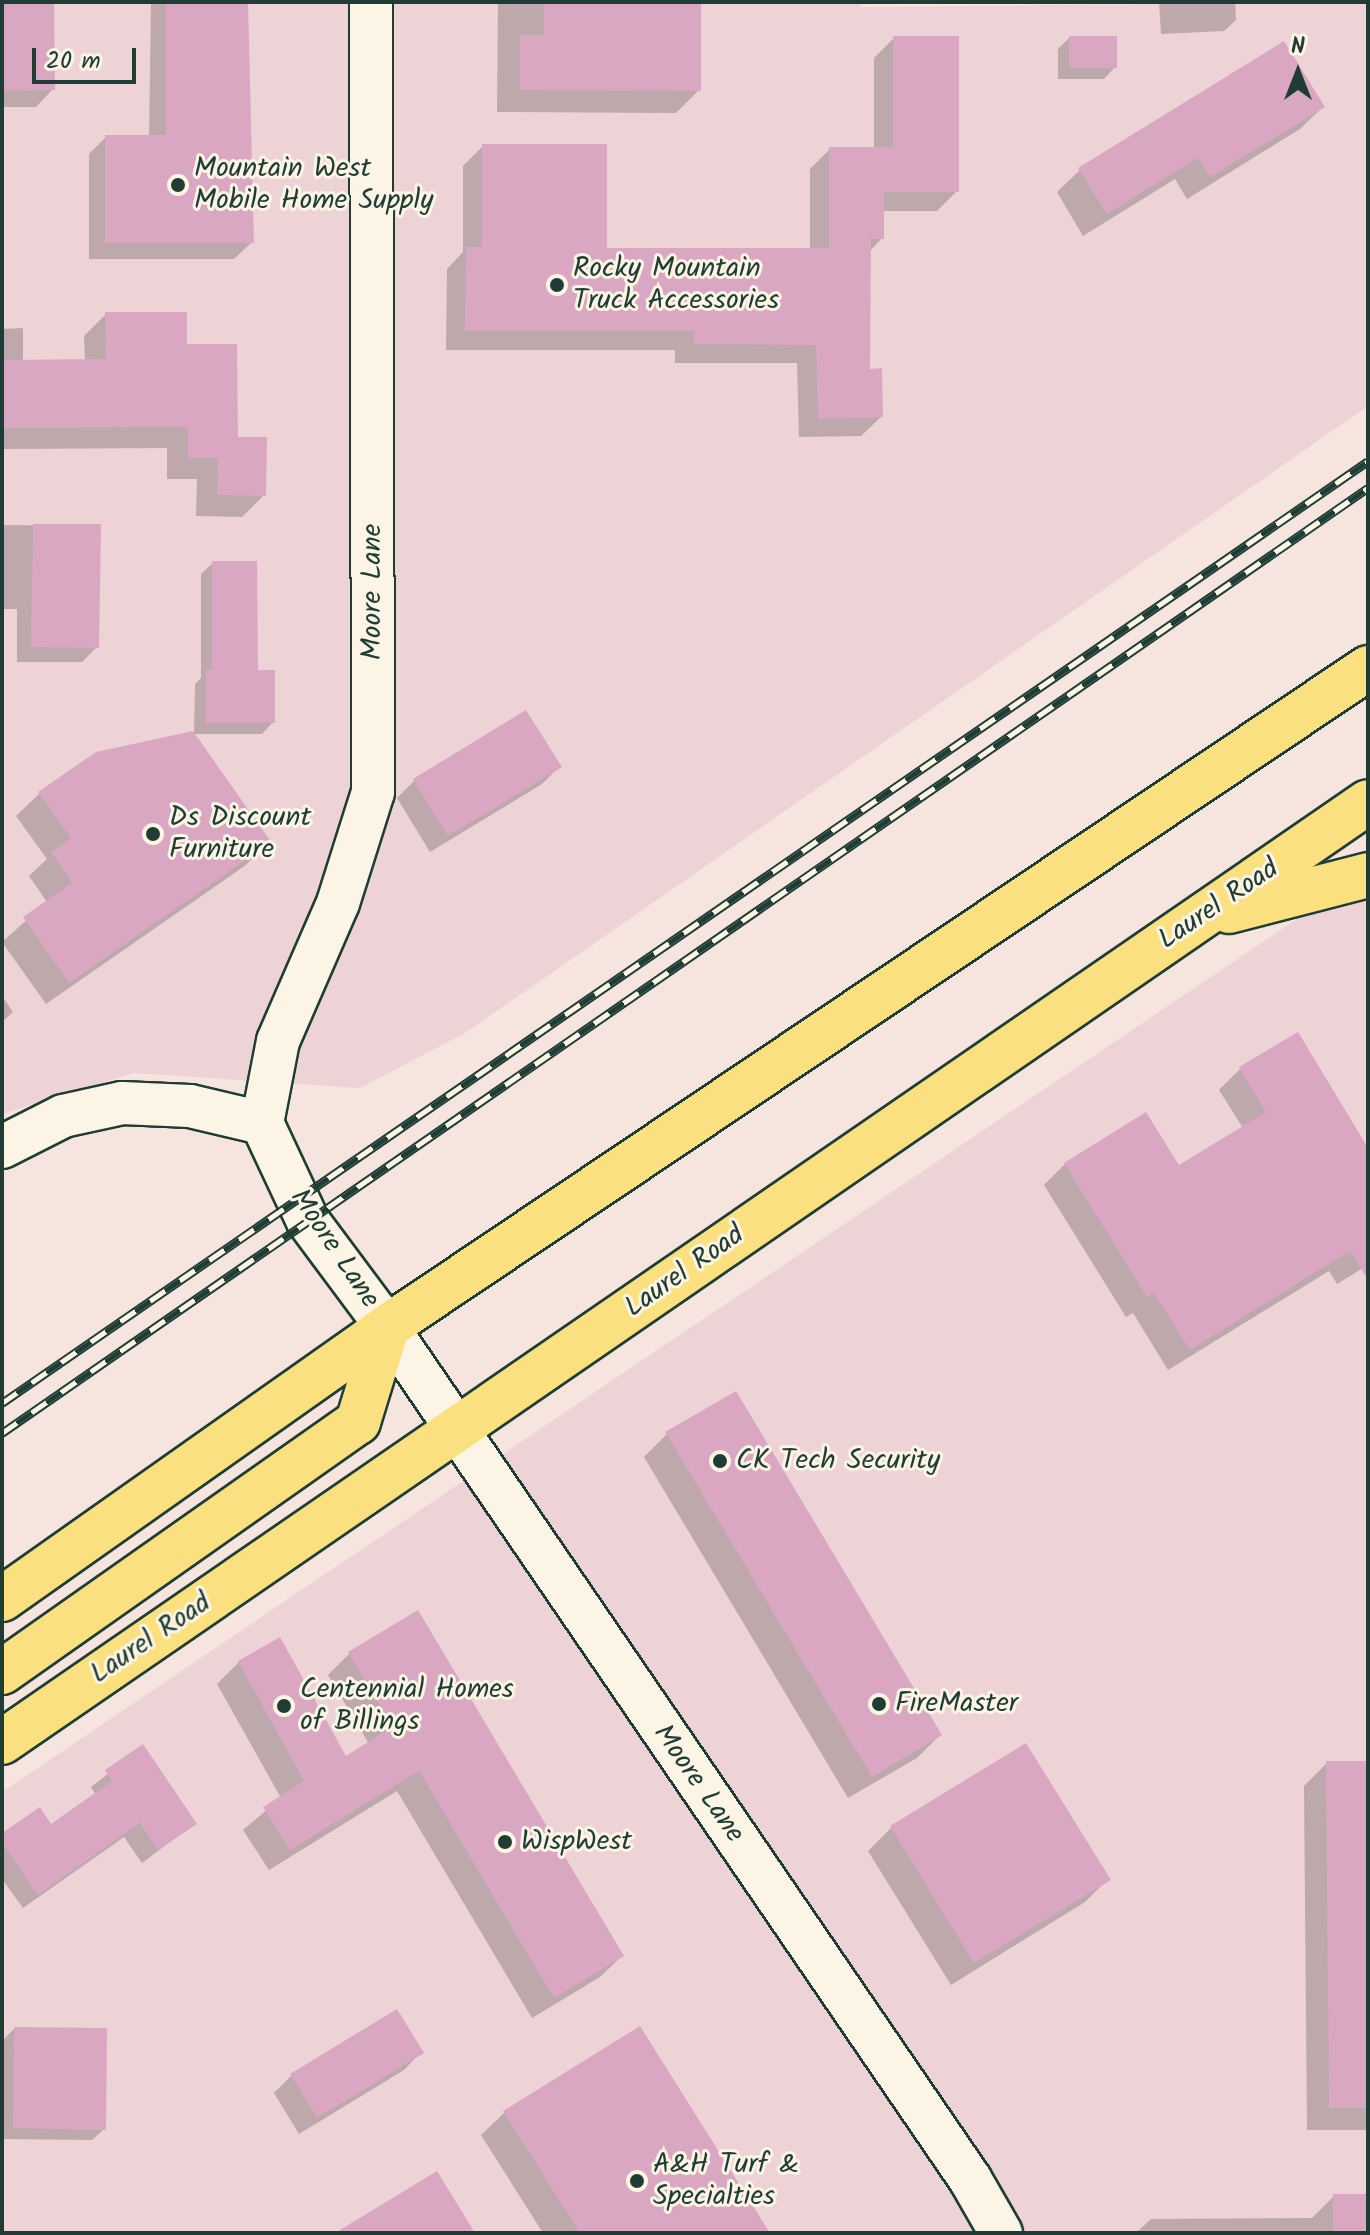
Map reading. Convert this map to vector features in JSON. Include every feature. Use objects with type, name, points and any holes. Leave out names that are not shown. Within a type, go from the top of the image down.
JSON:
[{"type":"main road","points":[[2,1599],[387,1327],[1368,668]]},
{"type":"main road","points":[[1239,755],[1368,697]]},
{"type":"main road","name":"Laurel Road","points":[[2,1742],[1368,802]]},
{"type":"main road","points":[[1193,923],[1368,875]]},
{"type":"main road","points":[[2,1672],[358,1422],[387,1327]]},
{"type":"street","name":"Moore Lane","points":[[371,2],[373,792],[338,903],[278,1041],[262,1123],[308,1221],[387,1327],[970,2179],[1001,2233]]},
{"type":"street","points":[[2,1147],[63,1116],[122,1103],[190,1106],[262,1123]]},
{"type":"shaded area","points":[[2,2],[860,2],[861,7],[1368,2],[1368,406],[465,1033],[360,1088],[134,1073],[2,1114]]},
{"type":"shaded area","points":[[1368,871],[1368,2233],[2,2233],[2,1792]]},
{"type":"building","points":[[54,2],[55,90],[2,91],[2,3]]},
{"type":"building","points":[[166,2],[248,2],[254,243],[105,243],[105,135],[166,135]]},
{"type":"building","points":[[544,2],[701,2],[701,91],[520,90],[520,35],[544,35]]},
{"type":"building","points":[[893,36],[959,36],[959,192],[884,192],[884,239],[871,239],[870,369],[882,368],[883,417],[818,419],[816,345],[694,344],[694,331],[465,331],[466,247],[482,247],[482,144],[607,144],[607,248],[829,248],[829,147],[893,147]]},
{"type":"building","points":[[1069,36],[1117,36],[1117,68],[1069,68]]},
{"type":"building","points":[[1284,41],[1325,107],[1210,177],[1198,158],[1107,214],[1078,168]]},
{"type":"building","points":[[105,312],[187,312],[187,344],[237,344],[238,437],[267,437],[266,496],[217,495],[218,458],[188,458],[188,427],[2,428],[2,360],[106,359]]},
{"type":"building","points":[[33,524],[101,524],[99,648],[31,647]]},
{"type":"building","points":[[212,561],[257,561],[258,670],[275,670],[275,723],[206,723],[206,670],[212,670]]},
{"type":"building","points":[[526,710],[562,767],[448,836],[413,779]]},
{"type":"building","points":[[193,731],[271,842],[69,983],[23,917],[72,883],[51,852],[71,838],[38,792],[96,752]]},
{"type":"building","points":[[1298,1032],[1368,1148],[1368,1280],[1350,1251],[1190,1350],[1154,1293],[1147,1297],[1064,1163],[1146,1112],[1179,1165],[1266,1112],[1239,1067]]},
{"type":"building","points":[[736,1391],[942,1735],[872,1777],[665,1432]]},
{"type":"building","points":[[418,1610],[624,1956],[554,1998],[419,1771],[290,1850],[263,1807],[304,1781],[238,1661],[280,1637],[346,1756],[392,1727],[348,1652]]},
{"type":"building","points":[[1026,1743],[1111,1880],[974,1963],[890,1826]]},
{"type":"building","points":[[143,1744],[197,1824],[158,1850],[140,1823],[38,1895],[2,1843],[2,1833],[40,1807],[51,1824],[112,1781],[105,1770]]},
{"type":"building","points":[[1326,1761],[1368,1761],[1368,2108],[1329,2108]]},
{"type":"building","points":[[397,2009],[424,2053],[317,2118],[290,2074]]},
{"type":"building","points":[[640,2026],[770,2233],[580,2233],[503,2111]]},
{"type":"building","points":[[14,2027],[107,2028],[106,2130],[13,2128]]},
{"type":"building","points":[[437,2171],[475,2233],[335,2233]]},
{"type":"building","points":[[1333,2194],[1368,2194],[1368,2233],[1333,2233]]},
{"type":"railway","points":[[2,1403],[1368,461]]},
{"type":"railway","points":[[2,1433],[1368,488]]},
{"type":"place","name":"Mountain West Mobile Home Supply","points":[[178,185]]},
{"type":"place","name":"Rocky Mountain Truck Accessories","points":[[557,285]]},
{"type":"place","name":"Ds Discount Furniture","points":[[153,834]]},
{"type":"place","name":"CK Tech Security","points":[[720,1461]]},
{"type":"place","name":"FireMaster","points":[[879,1704]]},
{"type":"place","name":"Centennial Homes of Billings","points":[[284,1706]]},
{"type":"place","name":"WispWest","points":[[505,1842]]},
{"type":"place","name":"A&H Turf & Specialties","points":[[637,2181]]}]
